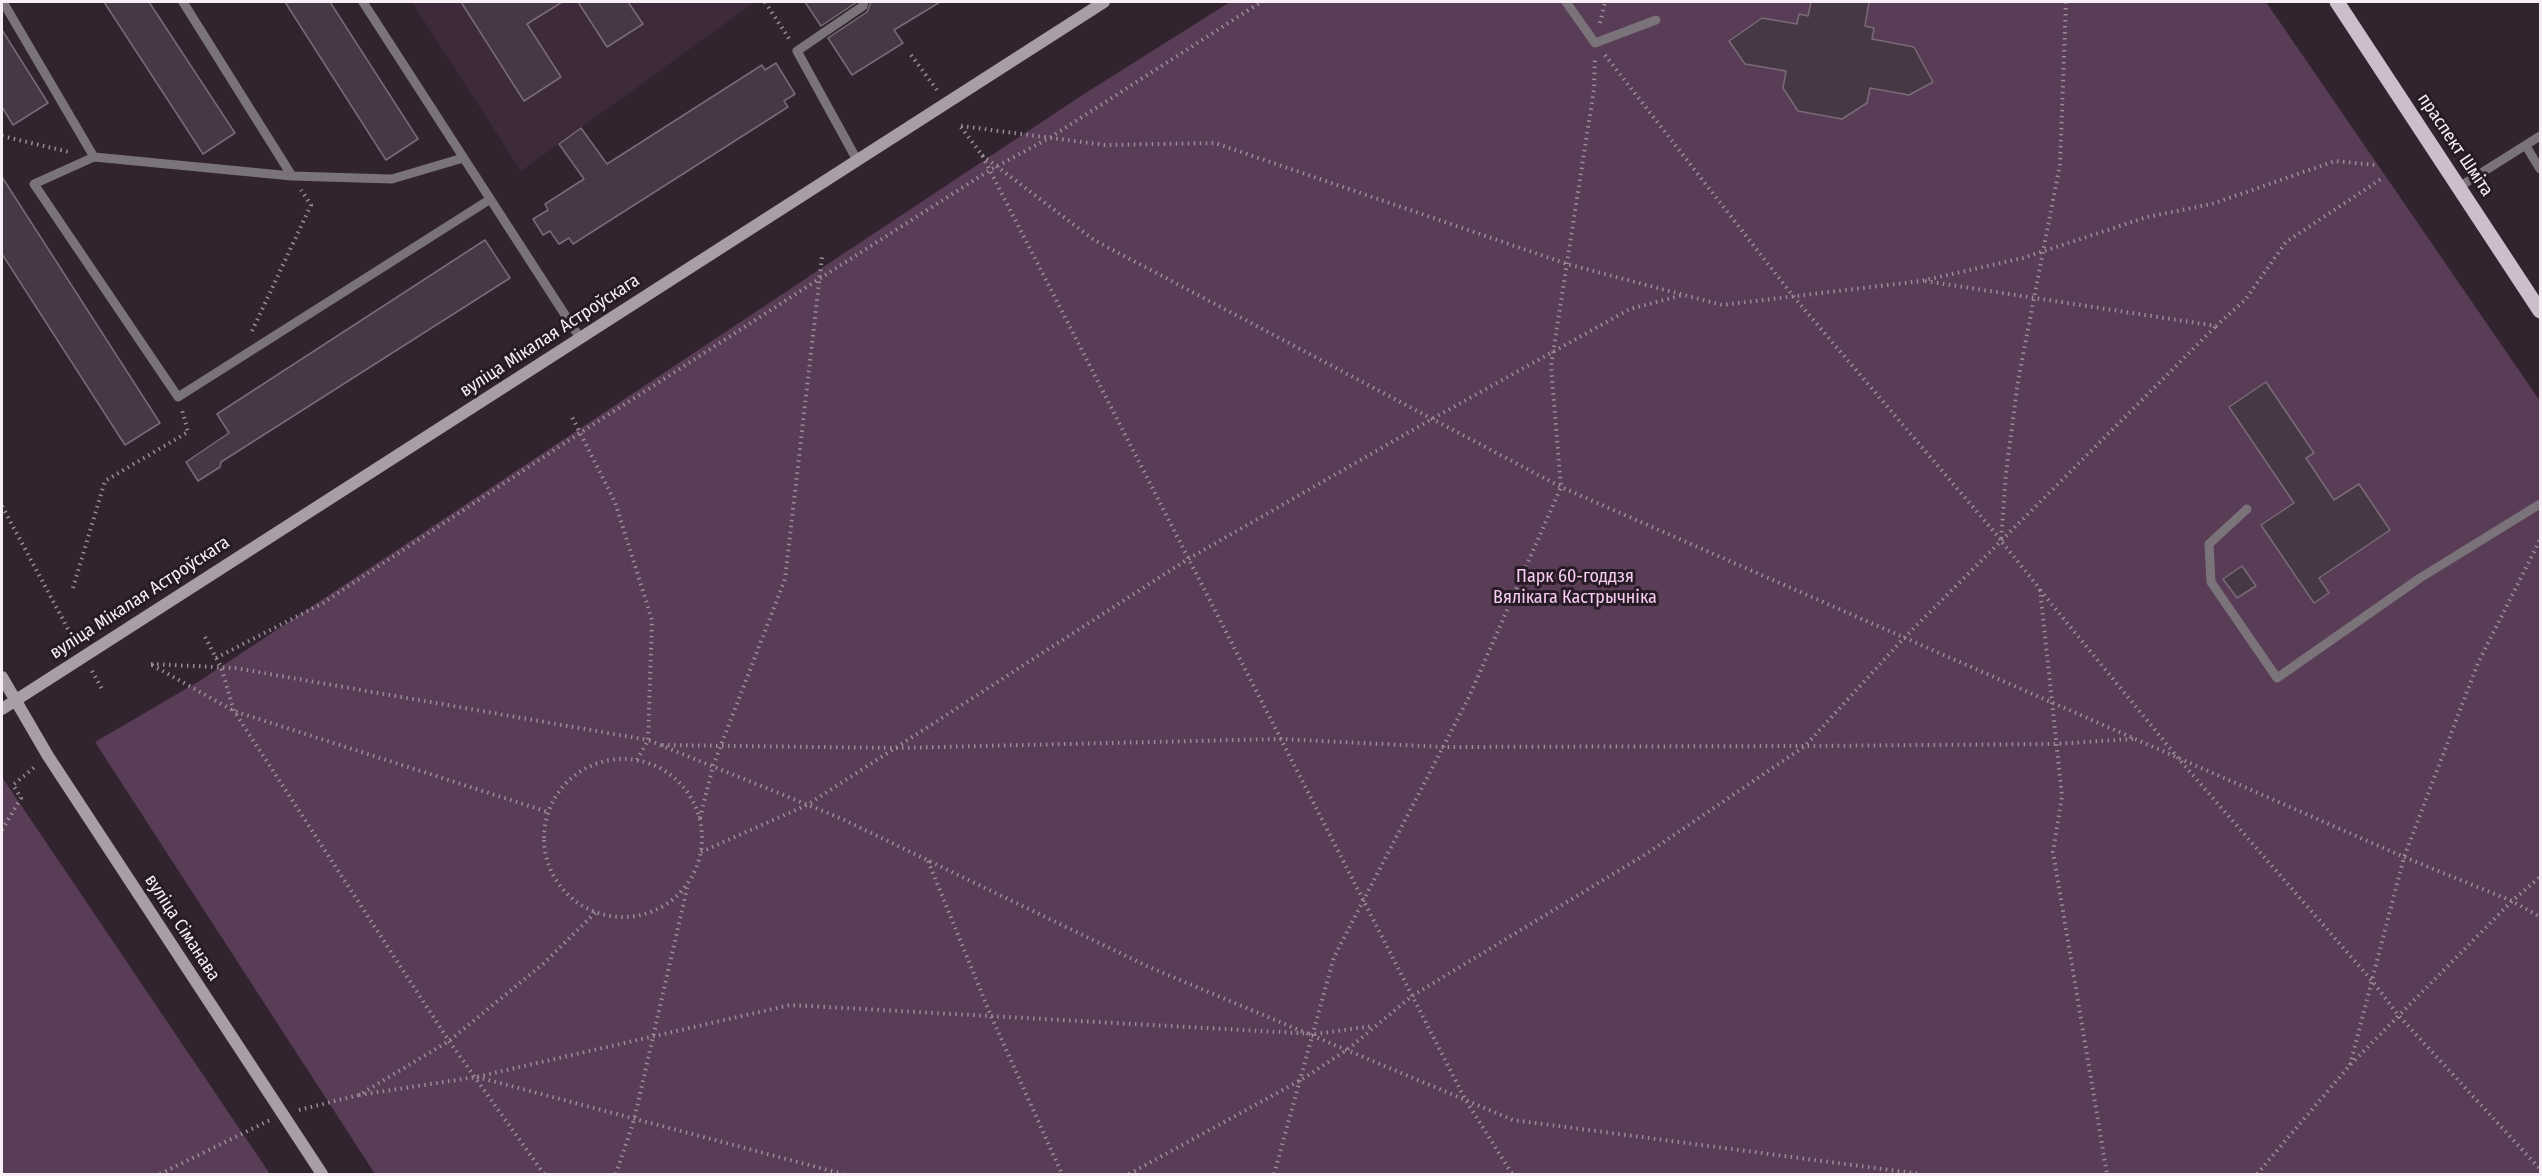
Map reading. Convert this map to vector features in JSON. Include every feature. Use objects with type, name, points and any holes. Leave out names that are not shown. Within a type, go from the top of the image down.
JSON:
[{"type":"main road","name":"вуліца Мікалая Астроўскага","points":[[15,700],[1104,2]]},
{"type":"main road","name":"праспект Шміта","points":[[2337,2],[2541,311]]},
{"type":"main road","name":"вуліца Сіманава","points":[[2,677],[48,756],[322,1174]]},
{"type":"main road","points":[[2,709],[15,700]]},
{"type":"lane","points":[[3,2],[93,157]]},
{"type":"lane","points":[[183,2],[292,176]]},
{"type":"lane","points":[[363,2],[489,200],[548,284],[580,338]]},
{"type":"lane","points":[[857,160],[797,51],[863,6],[864,2]]},
{"type":"lane","points":[[1566,2],[1595,43],[1656,20]]},
{"type":"lane","points":[[2459,187],[2541,136]]},
{"type":"lane","points":[[2526,146],[2541,169]]},
{"type":"lane","points":[[463,158],[392,179],[292,176],[93,157],[34,184],[178,397],[489,200]]},
{"type":"lane","points":[[2247,509],[2209,544],[2211,582],[2277,678],[2420,578],[2541,504]]},
{"type":"path","points":[[765,2],[797,51]]},
{"type":"path","points":[[216,658],[323,603],[819,279],[990,170],[1051,138],[1261,2]]},
{"type":"path","points":[[2001,541],[2006,472],[2018,381],[2060,164],[2066,2]]},
{"type":"path","points":[[1595,43],[1793,296],[2001,541],[2178,758],[2373,982],[2399,1016],[2541,1169]]},
{"type":"path","points":[[912,55],[938,90]]},
{"type":"path","points":[[1274,1174],[1315,1035],[1334,957],[1469,697],[1561,487],[1551,366],[1594,88]]},
{"type":"path","points":[[1512,1174],[1465,1099],[1362,902],[982,154],[961,126],[1106,145],[1215,143],[1567,264],[1722,305],[1921,281],[2043,251],[2147,217],[2212,204],[2335,161],[2376,165]]},
{"type":"path","points":[[2,136],[93,157]]},
{"type":"path","points":[[982,154],[1094,240],[1561,487],[2404,857],[2512,901],[2541,917]]},
{"type":"path","points":[[240,357],[311,205],[292,176]]},
{"type":"path","points":[[1130,1174],[1301,1080],[1348,1049],[1412,996],[1646,854],[1805,746],[1904,638],[2216,326],[2246,300],[2286,242],[2384,177]]},
{"type":"path","points":[[616,1174],[634,1120],[688,883],[701,852],[700,818],[713,766],[785,579],[822,257]]},
{"type":"path","points":[[1921,281],[2216,326]]},
{"type":"path","points":[[701,852],[807,805],[1188,560],[1432,419],[1630,309],[1684,295]]},
{"type":"path","points":[[73,588],[105,481],[188,432],[178,397]]},
{"type":"path","points":[[572,417],[615,502],[652,620],[648,740],[637,760]]},
{"type":"path","points":[[2,506],[82,656],[102,688]]},
{"type":"path","points":[[2350,1065],[2404,857],[2478,663],[2541,540]]},
{"type":"path","points":[[2040,589],[2062,796],[2053,852],[2107,1174]]},
{"type":"path","points":[[205,637],[222,667],[234,711],[449,1041],[544,1174]]},
{"type":"path","points":[[548,813],[234,711],[151,664],[222,667],[648,740],[807,805],[1149,967],[1514,1120],[1920,1174]]},
{"type":"path","points":[[662,745],[896,748],[1280,739],[1443,747],[1805,746],[2055,744],[2135,739]]},
{"type":"path","points":[[2,830],[21,798],[13,785],[48,756]]},
{"type":"path","points":[[688,883],[670,902],[647,914],[630,917],[596,912],[567,893],[549,864],[545,847],[548,813],[560,792],[576,774],[605,761],[637,760],[658,767],[677,780],[691,797],[700,818]]},
{"type":"path","points":[[927,860],[991,1017],[1062,1174]]},
{"type":"path","points":[[2257,1174],[2350,1065],[2512,901],[2541,877]]},
{"type":"path","points":[[359,1095],[449,1041],[543,964],[596,912]]},
{"type":"path","points":[[160,1174],[281,1114],[359,1095],[476,1077],[651,1039],[790,1005],[1315,1035],[1376,1026]]},
{"type":"path","points":[[476,1077],[843,1174]]},
{"type":"shaded area","points":[[412,2],[755,2],[521,171]]},
{"type":"green space","name":"Парк 60-годдзя Вялікага Кастрычніка","points":[[1230,2],[2266,2],[2540,401],[2540,1174],[375,1174],[95,742],[201,680],[1084,94]]},
{"type":"green space","points":[[2,777],[270,1174],[2,1174]]},
{"type":"building","points":[[104,2],[149,2],[235,133],[203,154]]},
{"type":"building","points":[[285,2],[330,2],[418,139],[386,160]]},
{"type":"building","points":[[461,2],[562,2],[527,24],[561,77],[524,101]]},
{"type":"building","points":[[578,2],[628,2],[643,24],[607,47]]},
{"type":"building","points":[[805,2],[857,2],[821,26]]},
{"type":"building","points":[[871,2],[940,2],[894,30],[903,43],[852,75],[828,38],[867,12]]},
{"type":"building","points":[[1811,2],[1869,2],[1865,26],[1874,28],[1872,39],[1914,47],[1933,82],[1909,95],[1870,88],[1867,103],[1842,119],[1798,111],[1783,88],[1786,71],[1745,64],[1729,41],[1762,18],[1797,24],[1799,14],[1808,16]]},
{"type":"building","points":[[2,30],[48,103],[13,125],[2,107]]},
{"type":"building","points":[[776,63],[795,94],[784,101],[788,107],[573,244],[569,238],[559,244],[550,231],[543,235],[533,219],[548,210],[545,204],[584,179],[559,144],[581,128],[607,164],[762,65],[765,70]]},
{"type":"building","points":[[2,177],[160,423],[125,445],[2,254]]},
{"type":"building","points":[[485,240],[510,278],[221,462],[220,467],[198,481],[186,462],[229,433],[217,414]]},
{"type":"building","points":[[2266,382],[2314,453],[2306,458],[2334,500],[2359,484],[2390,530],[2319,578],[2329,593],[2314,603],[2261,525],[2294,503],[2229,407]]},
{"type":"building","points":[[2242,566],[2256,586],[2237,598],[2223,579]]}]
